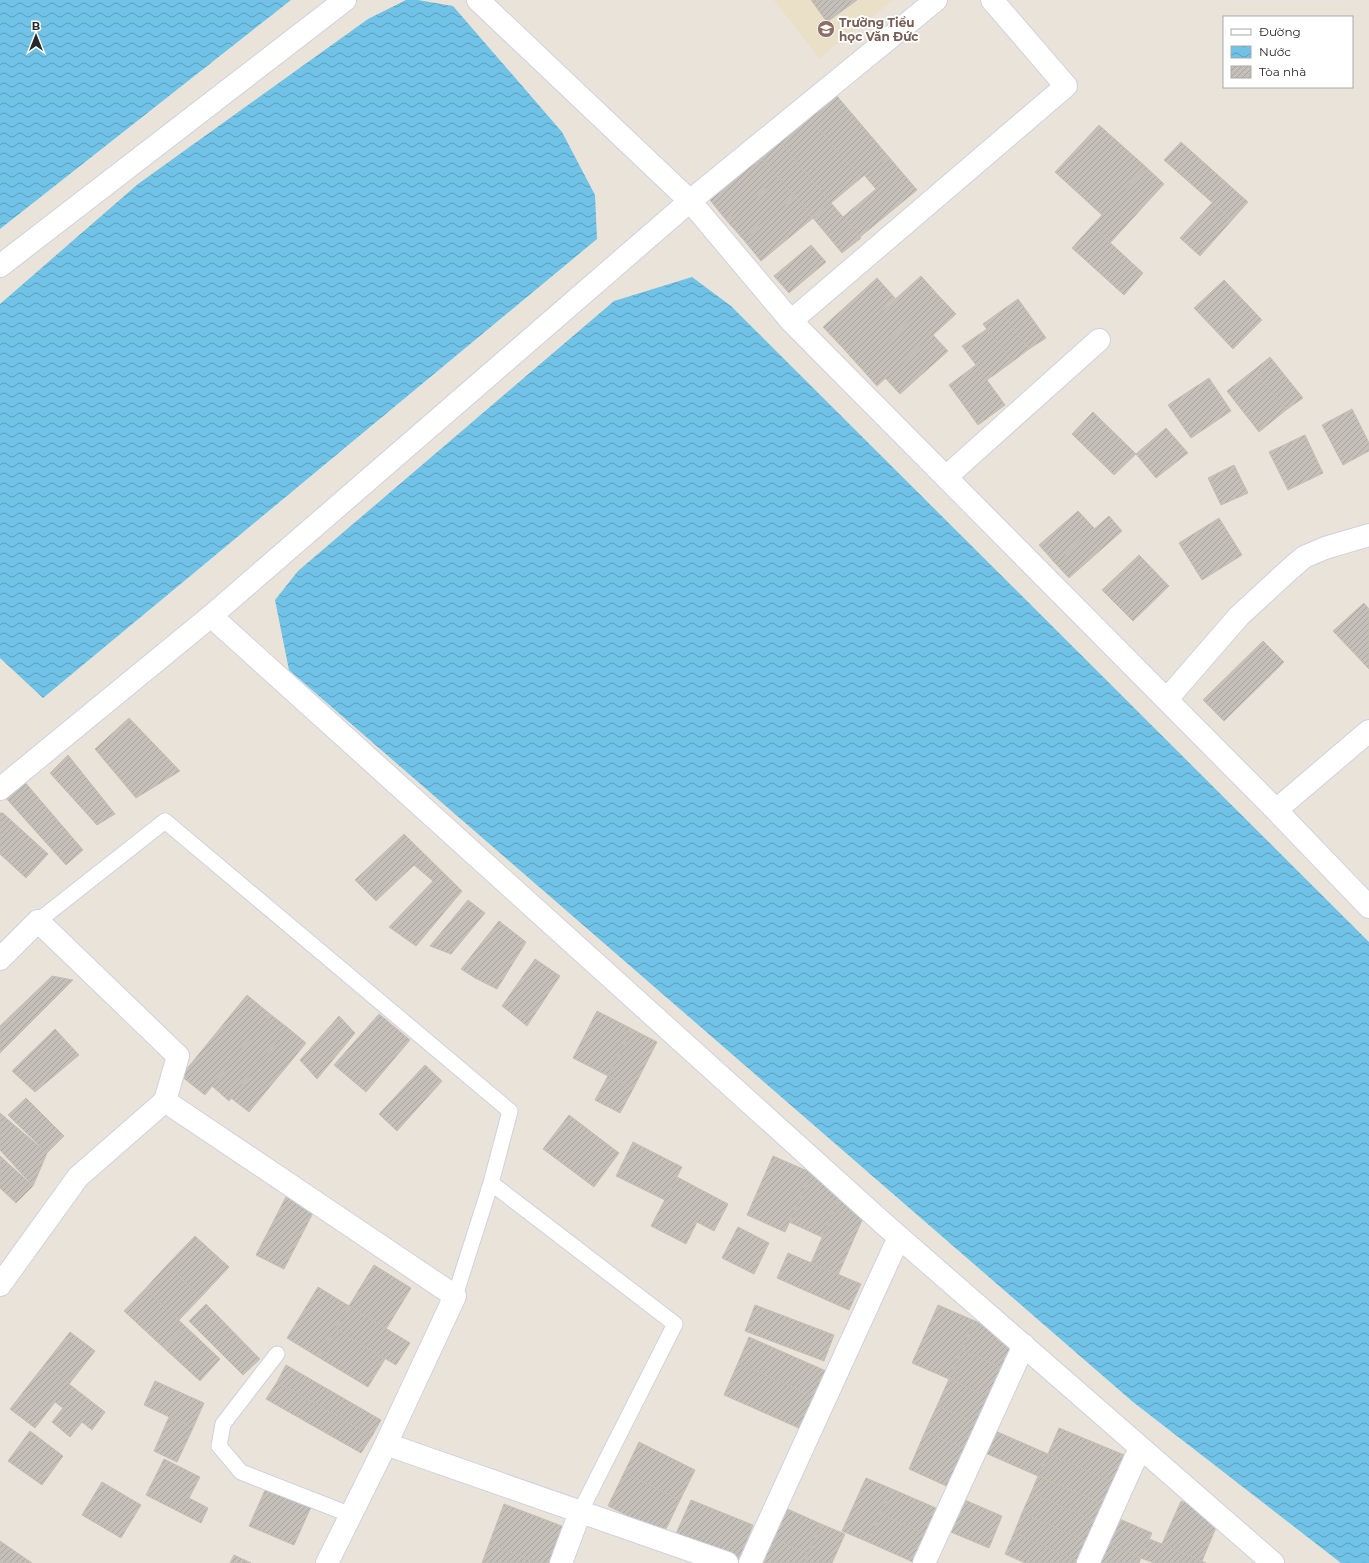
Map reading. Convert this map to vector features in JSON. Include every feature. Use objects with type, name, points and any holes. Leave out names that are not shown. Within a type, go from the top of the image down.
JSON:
[{"type":"street","points":[[0,266],[345,0]]},
{"type":"street","points":[[478,0],[690,201],[791,321],[1167,699],[1369,906]]},
{"type":"street","points":[[0,789],[211,616],[690,201],[936,0]]},
{"type":"street","points":[[791,321],[1066,86],[992,0]]},
{"type":"street","points":[[946,477],[1099,340]]},
{"type":"street","points":[[1167,699],[1239,616],[1304,557],[1325,548],[1369,535]]},
{"type":"street","points":[[211,616],[899,1237],[1140,1448],[1250,1555],[1273,1563]]},
{"type":"street","points":[[1276,810],[1369,731]]},
{"type":"street","points":[[0,959],[38,921],[178,1056],[165,1101],[78,1177],[0,1285]]},
{"type":"street","points":[[165,1101],[455,1296],[386,1444],[327,1563]]},
{"type":"street","points":[[750,1563],[899,1237]]},
{"type":"street","points":[[924,1563],[1024,1345]]},
{"type":"street","points":[[386,1444],[727,1563]]},
{"type":"street","points":[[1088,1563],[1140,1448]]},
{"type":"street","points":[[562,1563],[580,1512]]},
{"type":"lane","points":[[38,921],[165,821],[510,1111],[491,1184],[455,1296]]},
{"type":"lane","points":[[491,1184],[675,1324],[580,1512]]},
{"type":"lane","points":[[277,1354],[223,1424],[219,1446],[241,1472],[351,1515]]},
{"type":"shaded area","name":"Trường Tiểu học Văn Đức","points":[[774,0],[893,0],[819,58]]},
{"type":"water","points":[[0,0],[291,0],[0,229]]},
{"type":"water","points":[[406,0],[418,0],[453,6],[562,132],[595,195],[597,239],[43,698],[0,658],[0,304],[138,184],[368,19]]},
{"type":"water","points":[[692,277],[731,306],[1369,942],[1369,1563],[1341,1563],[1133,1402],[289,670],[275,600],[298,571],[614,301]]},
{"type":"building","points":[[811,0],[857,0],[827,22]]},
{"type":"building","points":[[836,95],[888,156],[861,178],[809,118]]},
{"type":"building","points":[[809,118],[861,178],[831,203],[780,142]]},
{"type":"building","points":[[1099,125],[1146,167],[1102,215],[1055,172]]},
{"type":"building","points":[[780,142],[831,203],[813,218],[761,157]]},
{"type":"building","points":[[1181,142],[1248,202],[1232,220],[1164,160]]},
{"type":"building","points":[[888,156],[917,190],[860,237],[843,217],[876,189],[865,176]]},
{"type":"building","points":[[761,157],[779,178],[727,221],[710,200]]},
{"type":"building","points":[[1146,167],[1164,184],[1110,243],[1092,226]]},
{"type":"building","points":[[779,178],[795,196],[743,239],[727,221]]},
{"type":"building","points":[[795,196],[813,218],[761,261],[743,239]]},
{"type":"building","points":[[831,203],[861,238],[842,253],[813,218]]},
{"type":"building","points":[[1212,203],[1232,220],[1200,256],[1180,238]]},
{"type":"building","points":[[1092,226],[1143,273],[1124,295],[1072,248]]},
{"type":"building","points":[[811,245],[826,262],[789,293],[774,276]]},
{"type":"building","points":[[921,276],[938,295],[860,367],[842,347]]},
{"type":"building","points":[[877,278],[895,298],[842,347],[823,327]]},
{"type":"building","points":[[1224,280],[1262,320],[1233,349],[1194,308]]},
{"type":"building","points":[[938,295],[956,314],[877,386],[860,367]]},
{"type":"building","points":[[1018,299],[1046,338],[1029,349],[1001,311]]},
{"type":"building","points":[[1001,311],[1029,349],[1012,362],[983,324]]},
{"type":"building","points":[[987,329],[1012,362],[987,380],[962,346]]},
{"type":"building","points":[[933,335],[948,351],[900,394],[885,378]]},
{"type":"building","points":[[1270,357],[1303,398],[1286,410],[1254,370]]},
{"type":"building","points":[[976,365],[1005,405],[978,425],[949,385]]},
{"type":"building","points":[[1254,370],[1286,410],[1259,432],[1227,391]]},
{"type":"building","points":[[1209,378],[1231,411],[1191,438],[1168,405]]},
{"type":"building","points":[[1352,409],[1369,443],[1369,451],[1343,465],[1322,425]]},
{"type":"building","points":[[1093,412],[1136,454],[1114,475],[1072,434]]},
{"type":"building","points":[[1166,428],[1188,453],[1156,478],[1136,454]]},
{"type":"building","points":[[1305,435],[1323,473],[1288,490],[1269,452]]},
{"type":"building","points":[[1234,465],[1248,493],[1221,505],[1208,478]]},
{"type":"building","points":[[1078,511],[1094,528],[1055,563],[1039,545]]},
{"type":"building","points":[[1109,516],[1122,531],[1069,578],[1055,563]]},
{"type":"building","points":[[1219,518],[1242,555],[1202,580],[1179,543]]},
{"type":"building","points":[[1139,555],[1169,586],[1133,621],[1102,590]]},
{"type":"building","points":[[1364,603],[1369,609],[1369,669],[1333,631]]},
{"type":"building","points":[[1263,641],[1284,662],[1224,721],[1203,700]]},
{"type":"building","points":[[129,718],[180,771],[136,798],[95,749]]},
{"type":"building","points":[[68,755],[115,814],[97,825],[50,773]]},
{"type":"building","points":[[23,780],[83,850],[66,865],[5,797]]},
{"type":"building","points":[[0,813],[3,813],[48,854],[26,878],[0,854]]},
{"type":"building","points":[[404,834],[462,891],[416,946],[389,927],[433,881],[414,865],[376,901],[355,880]]},
{"type":"building","points":[[468,900],[485,913],[451,954],[430,946]]},
{"type":"building","points":[[499,921],[526,942],[497,989],[461,969]]},
{"type":"building","points":[[535,959],[560,976],[527,1026],[502,1006]]},
{"type":"building","points":[[52,976],[73,980],[0,1053],[0,1026]]},
{"type":"building","points":[[247,995],[270,1014],[205,1095],[181,1076]]},
{"type":"building","points":[[597,1011],[632,1029],[608,1076],[573,1058]]},
{"type":"building","points":[[270,1014],[288,1028],[229,1101],[212,1086]]},
{"type":"building","points":[[379,1014],[410,1040],[366,1092],[334,1065]]},
{"type":"building","points":[[339,1016],[355,1033],[317,1079],[300,1060]]},
{"type":"building","points":[[288,1028],[306,1043],[249,1112],[231,1098]]},
{"type":"building","points":[[55,1029],[79,1055],[35,1092],[12,1071]]},
{"type":"building","points":[[632,1029],[657,1042],[633,1089],[608,1076]]},
{"type":"building","points":[[425,1065],[442,1081],[397,1131],[379,1114]]},
{"type":"building","points":[[608,1076],[633,1089],[620,1113],[595,1100]]},
{"type":"building","points":[[26,1098],[64,1136],[47,1153],[8,1115]]},
{"type":"building","points":[[0,1113],[47,1153],[33,1186],[0,1150]]},
{"type":"building","points":[[569,1115],[619,1153],[594,1187],[543,1149]]},
{"type":"building","points":[[633,1142],[682,1167],[665,1200],[616,1176]]},
{"type":"building","points":[[0,1156],[33,1186],[16,1203],[0,1188]]},
{"type":"building","points":[[773,1156],[812,1173],[785,1232],[747,1215]]},
{"type":"building","points":[[812,1173],[839,1199],[822,1237],[789,1222]]},
{"type":"building","points":[[677,1177],[728,1204],[714,1231],[697,1222],[686,1244],[651,1226]]},
{"type":"building","points":[[287,1195],[315,1209],[284,1269],[256,1255]]},
{"type":"building","points":[[839,1199],[866,1211],[838,1275],[811,1263]]},
{"type":"building","points":[[738,1227],[769,1243],[754,1274],[722,1258]]},
{"type":"building","points":[[195,1236],[229,1267],[201,1297],[167,1265]]},
{"type":"building","points":[[788,1253],[861,1284],[849,1310],[777,1278]]},
{"type":"building","points":[[167,1265],[201,1297],[179,1320],[145,1289]]},
{"type":"building","points":[[374,1265],[411,1288],[386,1329],[349,1306]]},
{"type":"building","points":[[318,1287],[349,1306],[318,1357],[287,1338]]},
{"type":"building","points":[[145,1289],[185,1326],[164,1348],[124,1311]]},
{"type":"building","points":[[206,1304],[260,1359],[243,1375],[189,1321]]},
{"type":"building","points":[[755,1305],[834,1335],[824,1361],[745,1331]]},
{"type":"building","points":[[938,1305],[975,1321],[949,1379],[912,1363]]},
{"type":"building","points":[[349,1306],[410,1343],[396,1365],[335,1329]]},
{"type":"building","points":[[975,1321],[1003,1334],[1015,1351],[1006,1370],[962,1350]]},
{"type":"building","points":[[185,1326],[220,1359],[200,1381],[164,1348]]},
{"type":"building","points":[[335,1329],[385,1359],[368,1387],[318,1357]]},
{"type":"building","points":[[70,1332],[95,1351],[69,1384],[45,1364]]},
{"type":"building","points":[[749,1337],[826,1371],[815,1397],[738,1363]]},
{"type":"building","points":[[962,1350],[1006,1370],[993,1399],[949,1379]]},
{"type":"building","points":[[738,1363],[815,1397],[801,1429],[724,1395]]},
{"type":"building","points":[[45,1364],[69,1384],[35,1428],[10,1409]]},
{"type":"building","points":[[286,1365],[381,1420],[372,1436],[277,1382]]},
{"type":"building","points":[[949,1379],[993,1399],[981,1425],[937,1406]]},
{"type":"building","points":[[155,1381],[204,1403],[193,1428],[144,1405]]},
{"type":"building","points":[[277,1382],[372,1436],[361,1453],[266,1399]]},
{"type":"building","points":[[69,1384],[105,1412],[92,1430],[82,1422],[70,1437],[52,1422],[63,1408],[55,1402]]},
{"type":"building","points":[[937,1406],[981,1425],[970,1451],[925,1432]]},
{"type":"building","points":[[169,1417],[193,1428],[177,1462],[154,1451]]},
{"type":"building","points":[[1059,1428],[1129,1457],[1117,1484],[1048,1454]]},
{"type":"building","points":[[993,1430],[1048,1454],[1038,1476],[983,1452]]},
{"type":"building","points":[[30,1431],[63,1456],[42,1485],[8,1461]]},
{"type":"building","points":[[925,1432],[970,1451],[953,1489],[909,1469]]},
{"type":"building","points":[[639,1442],[695,1470],[680,1500],[624,1473]]},
{"type":"building","points":[[1048,1454],[1117,1484],[1108,1506],[1038,1476]]},
{"type":"building","points":[[164,1459],[200,1477],[189,1498],[208,1508],[201,1523],[146,1495]]},
{"type":"building","points":[[624,1473],[680,1500],[664,1533],[608,1506]]},
{"type":"building","points":[[1038,1476],[1108,1506],[1100,1523],[1031,1493]]},
{"type":"building","points":[[866,1478],[892,1489],[868,1542],[842,1531]]},
{"type":"building","points":[[102,1482],[141,1505],[121,1538],[82,1515]]},
{"type":"building","points":[[266,1488],[311,1507],[294,1545],[249,1526]]},
{"type":"building","points":[[892,1489],[936,1508],[925,1534],[880,1514]]},
{"type":"building","points":[[1031,1493],[1100,1523],[1091,1543],[1022,1513]]},
{"type":"building","points":[[960,1498],[1002,1516],[989,1548],[946,1530]]},
{"type":"building","points":[[691,1500],[753,1525],[738,1562],[675,1536]]},
{"type":"building","points":[[1181,1501],[1209,1513],[1217,1525],[1202,1561],[1162,1544]]},
{"type":"building","points":[[504,1504],[567,1528],[554,1563],[539,1563],[489,1544]]},
{"type":"building","points":[[783,1507],[821,1524],[808,1554],[769,1537]]},
{"type":"building","points":[[1022,1513],[1091,1543],[1083,1563],[1014,1533]]},
{"type":"building","points":[[880,1514],[925,1534],[913,1562],[868,1542]]},
{"type":"building","points":[[1115,1517],[1152,1533],[1141,1558],[1104,1542]]},
{"type":"building","points":[[821,1524],[845,1534],[832,1563],[804,1563]]},
{"type":"building","points":[[1014,1533],[1083,1563],[1025,1563],[1005,1554]]},
{"type":"building","points":[[769,1537],[808,1554],[804,1563],[758,1563]]},
{"type":"building","points":[[1149,1539],[1206,1563],[1154,1563],[1141,1558]]},
{"type":"building","points":[[0,1541],[32,1563],[0,1563]]},
{"type":"building","points":[[1104,1542],[1141,1558],[1139,1563],[1095,1563]]},
{"type":"building","points":[[489,1544],[539,1563],[482,1563]]},
{"type":"building","points":[[234,1555],[251,1563],[230,1563]]},
{"type":"place","name":"Trường Tiểu học Văn Đức","points":[[826,29]]}]
